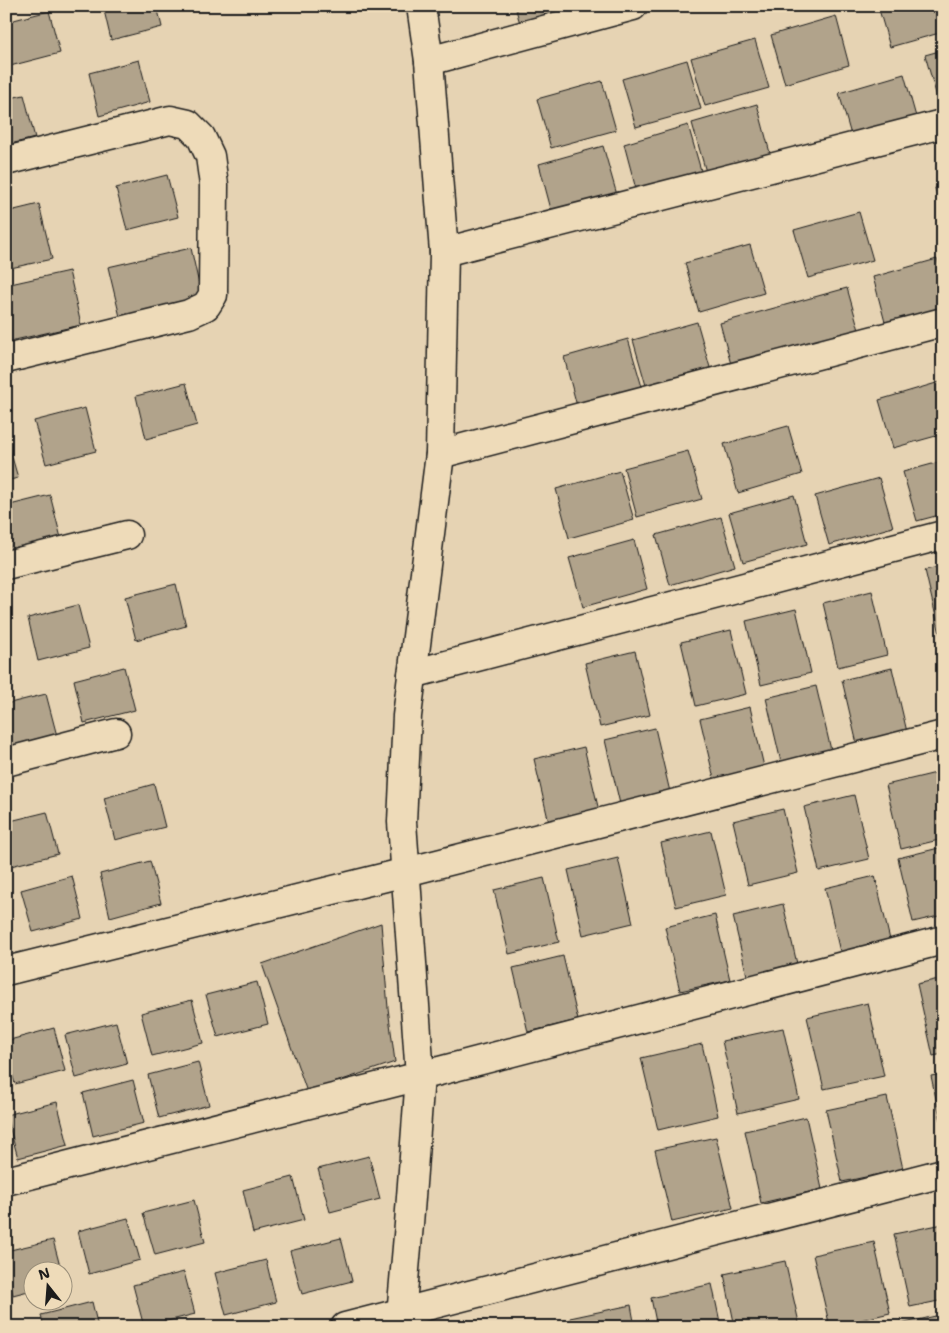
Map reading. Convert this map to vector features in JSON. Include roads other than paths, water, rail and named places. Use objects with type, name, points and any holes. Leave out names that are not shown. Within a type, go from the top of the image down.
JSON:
[{"type":"street","points":[[400,1320],[420,1076],[402,822],[406,716],[440,454],[444,252],[429,62],[421,6]]},
{"type":"street","points":[[429,62],[633,6]]},
{"type":"street","points":[[6,160],[170,120],[188,124],[201,136],[210,156],[214,185],[214,295],[206,306],[189,314],[6,359]]},
{"type":"street","points":[[444,252],[938,125]]},
{"type":"street","points":[[440,454],[943,322]]},
{"type":"street","points":[[6,565],[127,535]]},
{"type":"street","points":[[412,674],[943,535]]},
{"type":"street","points":[[6,762],[116,733]]},
{"type":"street","points":[[6,971],[406,872],[943,735]]},
{"type":"street","points":[[6,1181],[943,940]]},
{"type":"street","points":[[345,1327],[400,1320],[943,1173]]}]
